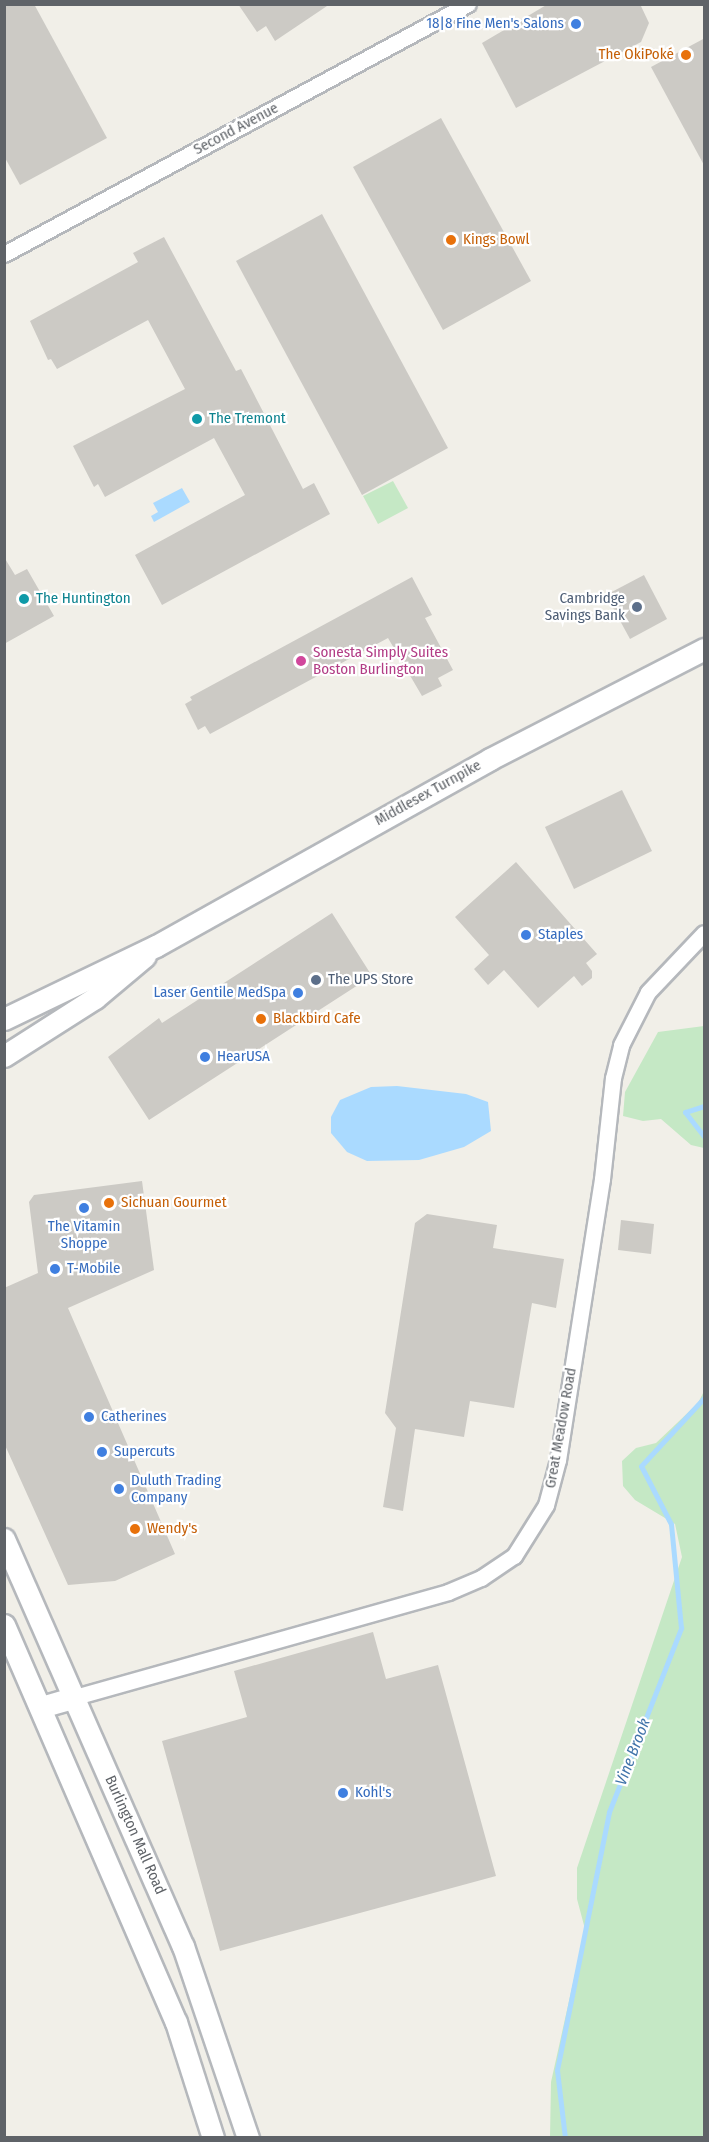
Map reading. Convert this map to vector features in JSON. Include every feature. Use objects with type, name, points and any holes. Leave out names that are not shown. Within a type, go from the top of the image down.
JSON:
[{"type":"main road","name":"Middlesex Turnpike","points":[[4,1019],[156,946],[504,751],[705,649]]},
{"type":"main road","name":"Middlesex Turnpike","points":[[4,1056],[95,998],[156,946]]},
{"type":"main road","name":"Burlington Mall Road","points":[[4,1539],[183,1946],[248,2138]]},
{"type":"main road","points":[[4,1625],[176,2022],[213,2138]]},
{"type":"main road","points":[[41,1707],[75,1697]]},
{"type":"street","name":"Second Avenue","points":[[4,254],[468,4]]},
{"type":"street","name":"Great Meadow Road","points":[[75,1697],[448,1592],[481,1578],[514,1556],[546,1505],[558,1460],[602,1179],[613,1078],[621,1045],[648,992],[705,933]]},
{"type":"green space","points":[[393,481],[408,508],[378,524],[363,496]]},
{"type":"green space","points":[[704,1026],[704,1148],[691,1145],[661,1119],[643,1121],[623,1116],[625,1092],[658,1032]]},
{"type":"green space","points":[[704,1391],[704,2137],[550,2137],[551,2082],[585,1929],[577,1899],[577,1868],[682,1557],[675,1524],[635,1500],[623,1486],[622,1461],[636,1448],[656,1443],[698,1403]]},
{"type":"water","points":[[182,488],[190,502],[154,522],[151,516],[158,512],[153,503]]},
{"type":"water","points":[[397,1086],[466,1094],[488,1102],[491,1131],[464,1147],[419,1160],[367,1161],[347,1152],[331,1133],[331,1117],[340,1100],[371,1087]]},
{"type":"building","points":[[4,4],[34,4],[107,138],[20,185],[4,156]]},
{"type":"building","points":[[238,4],[330,4],[275,41],[266,26],[257,32]]},
{"type":"building","points":[[548,4],[640,4],[649,23],[641,42],[516,108],[482,43]]},
{"type":"building","points":[[705,38],[705,167],[651,67]]},
{"type":"building","name":"Kings Bowl","points":[[441,118],[531,281],[443,330],[353,167]]},
{"type":"building","points":[[322,214],[448,448],[362,495],[236,261]]},
{"type":"building","name":"The Tremont","points":[[164,237],[236,371],[241,369],[303,489],[314,483],[330,514],[162,605],[135,555],[245,495],[214,438],[105,497],[98,484],[94,487],[73,446],[185,389],[148,320],[57,369],[51,359],[48,360],[30,321],[138,262],[133,253]]},
{"type":"building","name":"The Huntington","points":[[4,557],[15,575],[27,569],[54,616],[4,644]]},
{"type":"building","name":"Cambridge Savings Bank","points":[[644,575],[667,619],[630,639],[606,595]]},
{"type":"building","name":"Sonesta Simply Suites Boston Burlington","points":[[412,577],[432,615],[425,618],[453,670],[438,678],[442,686],[422,696],[388,638],[210,734],[205,726],[198,730],[185,704],[192,700],[190,697]]},
{"type":"building","points":[[622,790],[652,851],[574,889],[545,827]]},
{"type":"building","name":"Staples","points":[[516,862],[597,954],[586,963],[592,971],[592,978],[582,986],[574,976],[538,1008],[504,970],[488,985],[474,969],[489,955],[455,917]]},
{"type":"building","points":[[332,913],[372,976],[149,1120],[108,1057],[159,1018],[162,1023]]},
{"type":"building","points":[[142,1181],[154,1270],[68,1308],[175,1554],[115,1581],[68,1585],[4,1443],[4,1288],[38,1273],[29,1202],[34,1195]]},
{"type":"building","points":[[427,1214],[497,1225],[493,1248],[564,1259],[556,1308],[532,1303],[514,1408],[470,1401],[464,1437],[415,1429],[403,1511],[383,1507],[396,1428],[385,1413],[415,1223]]},
{"type":"building","points":[[621,1220],[654,1224],[651,1254],[618,1250]]},
{"type":"building","points":[[373,1632],[386,1679],[438,1665],[496,1876],[220,1951],[162,1741],[247,1717],[234,1671]]},
{"type":"waterway","name":"Vine Brook","points":[[704,1106],[685,1112],[704,1136]]},
{"type":"waterway","name":"Vine Brook","points":[[565,2138],[557,2070],[609,1812],[681,1628],[671,1524],[641,1466],[704,1398]]},
{"type":"place","name":"18|8 Fine Men's Salons","points":[[576,24]]},
{"type":"place","name":"The OkiPoké","points":[[686,55]]},
{"type":"place","name":"Kings Bowl","points":[[451,240]]},
{"type":"place","name":"The Tremont","points":[[197,419]]},
{"type":"place","name":"The Huntington","points":[[24,599]]},
{"type":"place","name":"Cambridge Savings Bank","points":[[637,607]]},
{"type":"place","name":"Sonesta Simply Suites Boston Burlington","points":[[301,661]]},
{"type":"place","name":"Staples","points":[[526,935]]},
{"type":"place","name":"The UPS Store","points":[[316,980]]},
{"type":"place","name":"Laser Gentile MedSpa","points":[[298,993]]},
{"type":"place","name":"Blackbird Cafe","points":[[261,1019]]},
{"type":"place","name":"HearUSA","points":[[205,1057]]},
{"type":"place","name":"Sichuan Gourmet","points":[[109,1203]]},
{"type":"place","name":"The Vitamin Shoppe","points":[[84,1208]]},
{"type":"place","name":"T-Mobile","points":[[55,1269]]},
{"type":"place","name":"Catherines","points":[[89,1417]]},
{"type":"place","name":"Supercuts","points":[[102,1452]]},
{"type":"place","name":"Duluth Trading Company","points":[[119,1489]]},
{"type":"place","name":"Wendy's","points":[[135,1529]]},
{"type":"place","name":"Kohl's","points":[[343,1793]]}]
